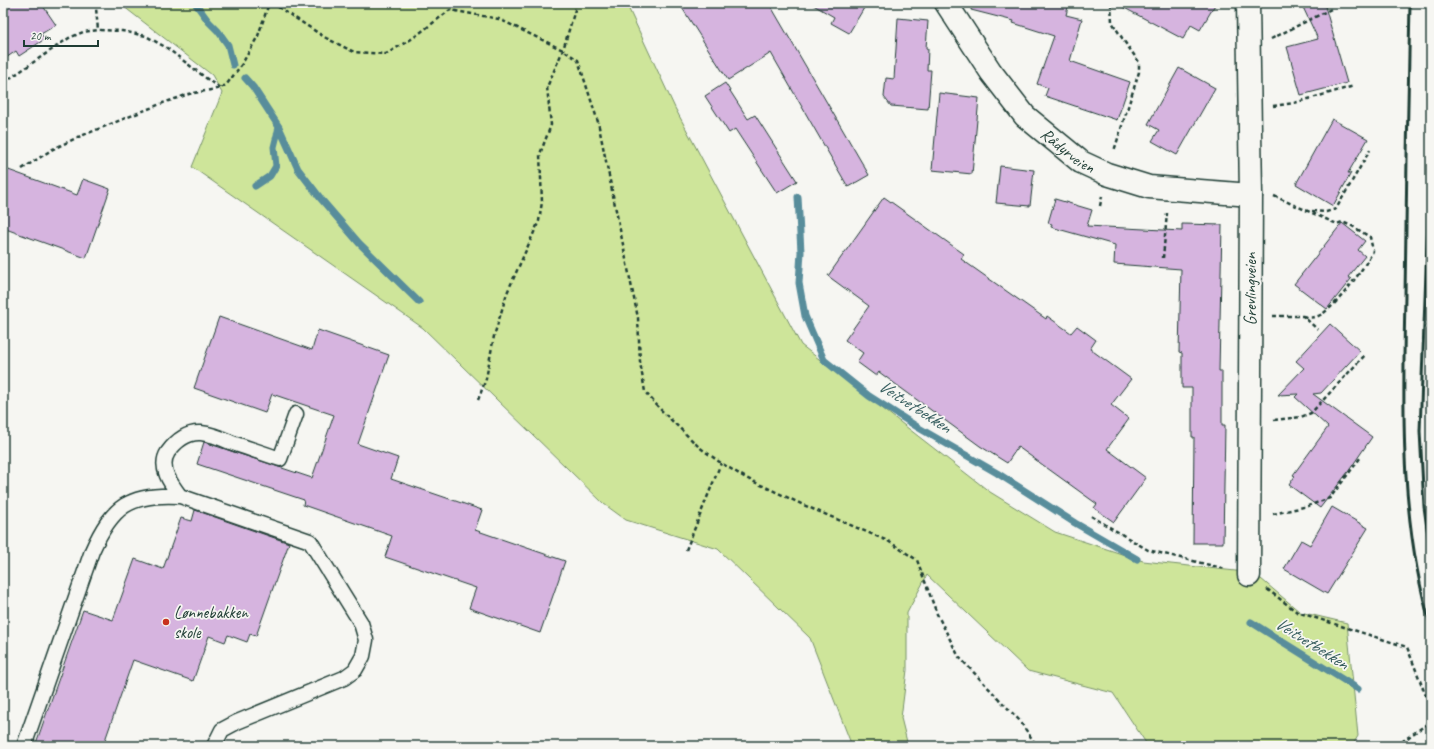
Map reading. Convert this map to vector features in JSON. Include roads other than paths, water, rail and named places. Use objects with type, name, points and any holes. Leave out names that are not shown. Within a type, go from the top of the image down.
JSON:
[{"type":"street","name":"Rådyrveien","points":[[946,3],[991,72],[1025,116],[1081,162],[1107,174],[1149,187],[1251,190]]},
{"type":"street","name":"Grevlingveien","points":[[1248,3],[1251,190],[1249,575]]},
{"type":"lane","points":[[180,496],[169,482],[164,469],[166,455],[174,444],[186,435],[200,433],[215,436],[280,459],[296,414]]},
{"type":"lane","points":[[24,746],[92,551],[101,530],[112,515],[127,504],[141,498],[160,494],[180,496],[310,541],[361,623],[366,640],[363,656],[355,670],[344,678],[237,722],[222,730],[214,746]]},
{"type":"waterway","points":[[195,3],[228,45],[233,65]]},
{"type":"waterway","points":[[245,78],[253,87],[279,127],[274,147],[276,166],[270,176],[255,186]]},
{"type":"waterway","points":[[279,127],[298,169],[321,199],[359,243],[419,302]]},
{"type":"waterway","name":"Veitvetbekken","points":[[798,197],[801,252],[799,283],[805,316],[824,360],[869,396],[919,428],[997,473],[1075,523],[1137,559]]},
{"type":"waterway","name":"Veitvetbekken","points":[[1251,622],[1358,689]]},
{"type":"railway","points":[[1410,3],[1406,186],[1404,379],[1405,463],[1413,546],[1431,627]]},
{"type":"railway","points":[[1431,139],[1420,431],[1424,507],[1431,556]]},
{"type":"place","name":"Lønnebakken skole","points":[[166,622]]}]
